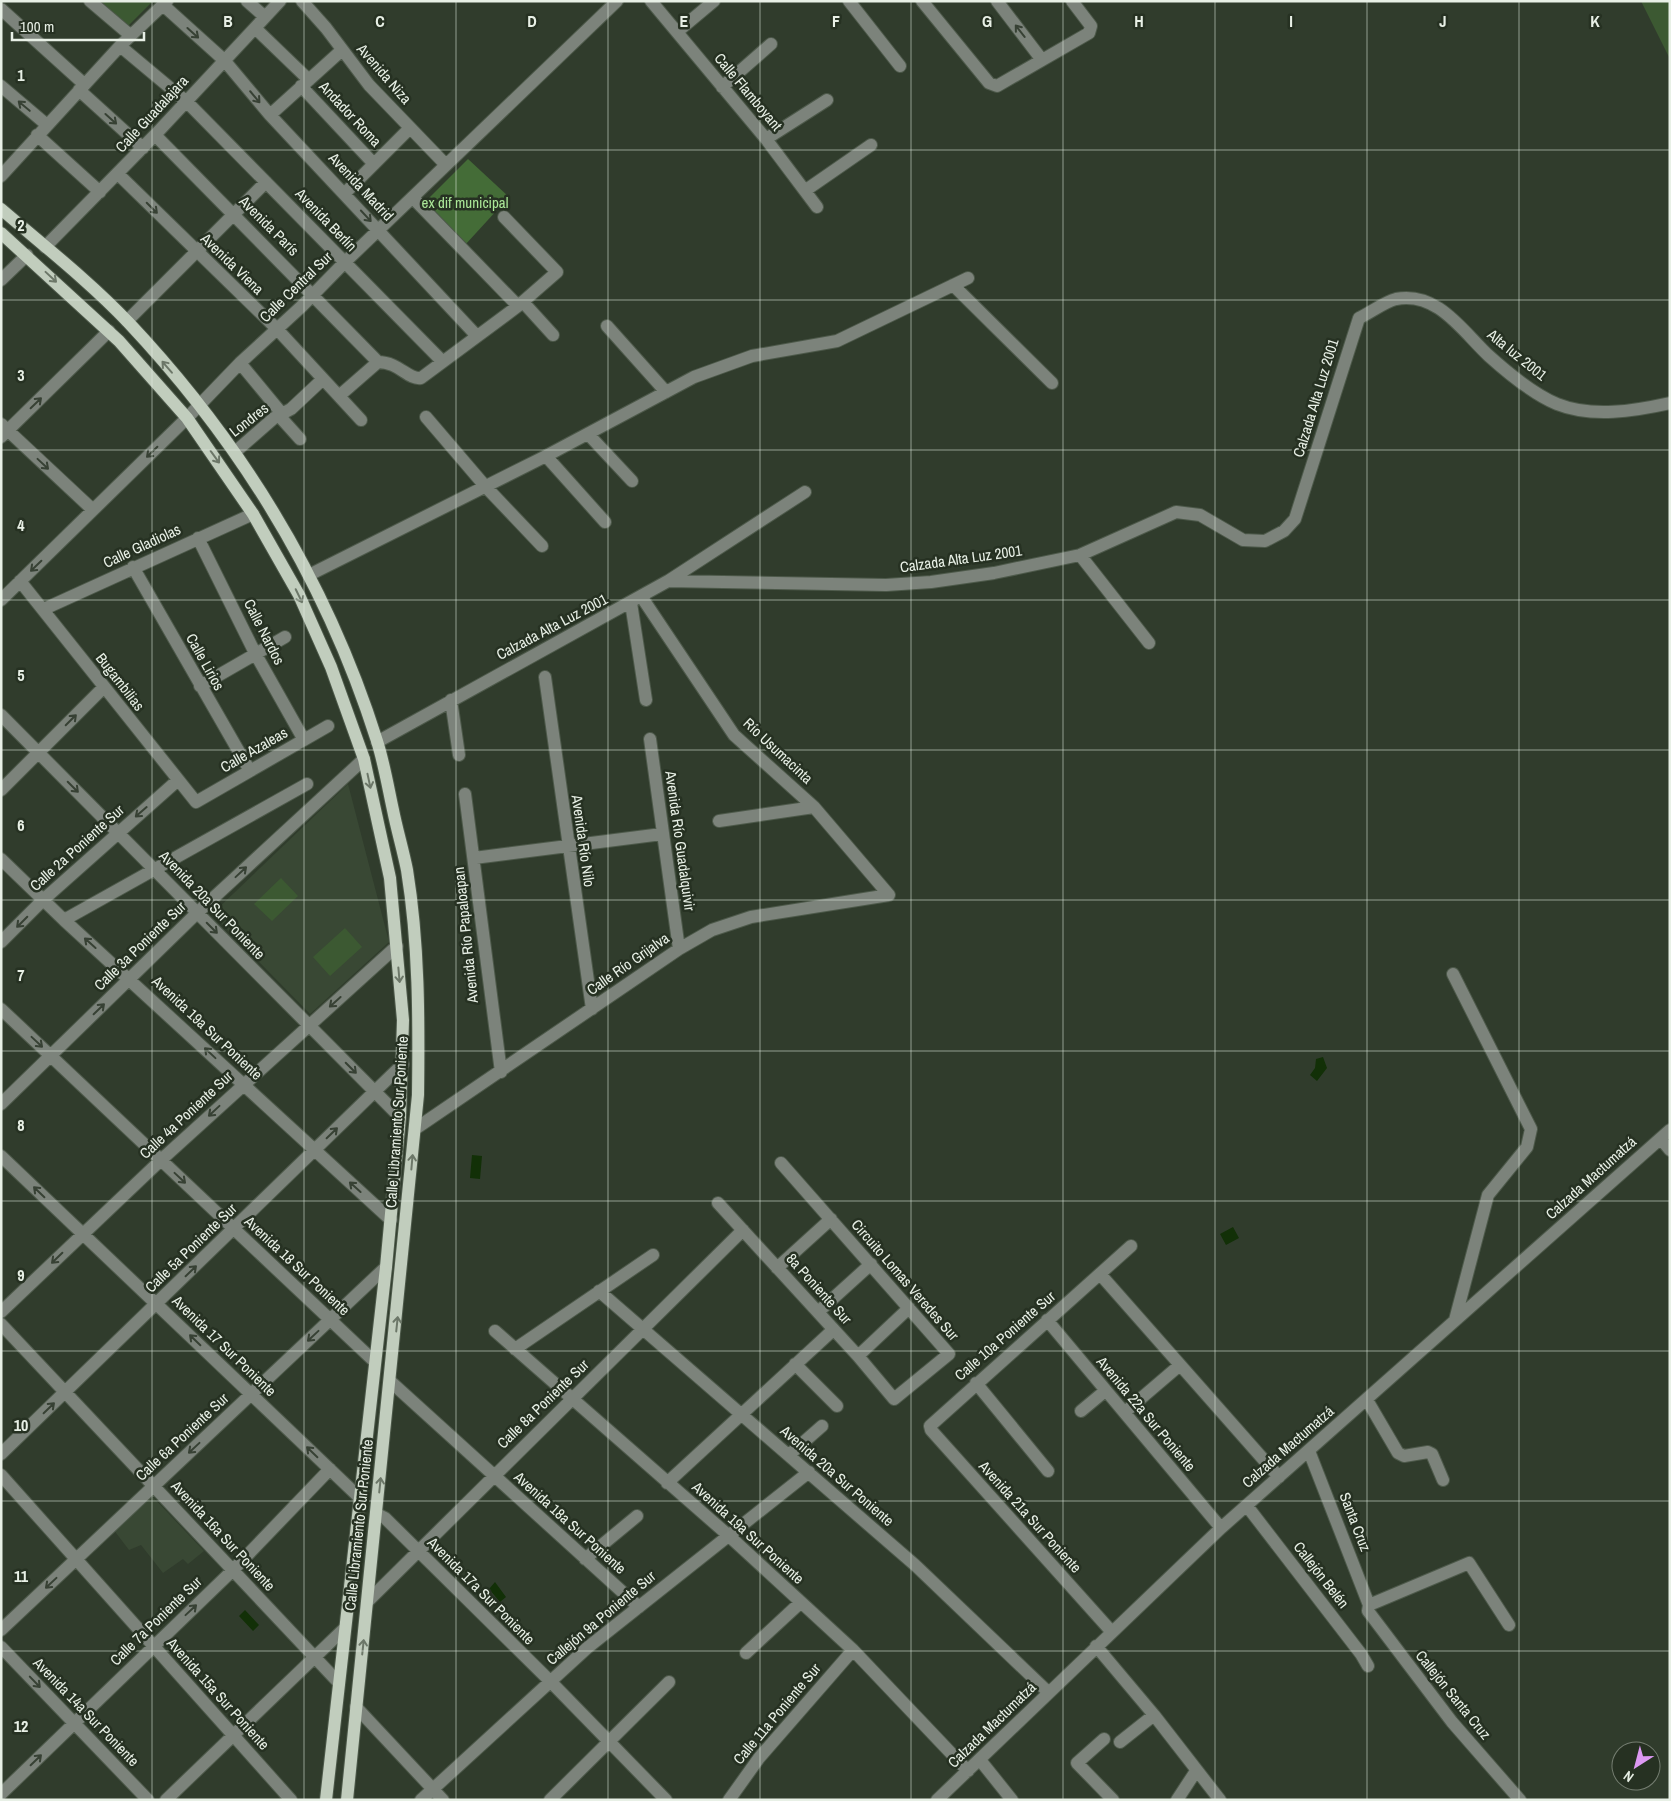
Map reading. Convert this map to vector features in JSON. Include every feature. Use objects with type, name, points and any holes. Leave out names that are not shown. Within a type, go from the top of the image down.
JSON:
[{"type":"main road","name":"Calle Libramiento Sur Poniente","points":[[1,209],[127,321],[199,404],[235,452],[276,514],[309,575],[345,651],[377,742],[407,870],[419,1032],[415,1129],[391,1382],[347,1800]]},
{"type":"main road","name":"Calle Libramiento Sur Poniente","points":[[1,233],[109,331],[187,418],[254,514],[299,595],[331,667],[364,759],[390,878],[403,1020],[400,1117],[386,1267],[326,1800]]},
{"type":"main road","name":"Calle Libramiento Sur Poniente","points":[[332,1800],[345,1693],[340,1678]]},
{"type":"main road","name":"Calle Libramiento Sur Poniente","points":[[340,1800],[351,1695],[359,1680]]},
{"type":"street","points":[[90,1],[130,35]]},
{"type":"street","points":[[247,1],[265,17]]},
{"type":"street","name":"Calle Guadalajara","points":[[45,247],[143,148],[280,1]]},
{"type":"street","name":"Avenida Niza","points":[[302,1],[369,85],[446,165]]},
{"type":"street","name":"Calle Central Sur","points":[[1,600],[187,418],[240,363],[617,1]]},
{"type":"street","name":"Calle Flamboyant","points":[[651,1],[766,139],[817,207]]},
{"type":"street","points":[[677,32],[714,1]]},
{"type":"street","points":[[849,1],[900,66]]},
{"type":"street","points":[[922,1],[993,86],[997,86],[1089,33],[1091,26],[1072,1]]},
{"type":"street","points":[[997,1],[1042,60]]},
{"type":"street","points":[[1,176],[130,35],[165,3]]},
{"type":"street","name":"Avenida Madrid","points":[[165,3],[224,60],[270,115],[380,230],[476,335]]},
{"type":"street","points":[[1,9],[143,148]]},
{"type":"street","name":"Andador Roma","points":[[255,28],[374,164]]},
{"type":"street","points":[[722,87],[771,44]]},
{"type":"street","name":"Avenida Berlín","points":[[120,46],[186,102],[442,361]]},
{"type":"street","points":[[270,115],[342,50]]},
{"type":"street","points":[[1,86],[47,125]]},
{"type":"street","points":[[766,139],[827,100]]},
{"type":"street","points":[[345,194],[410,128]]},
{"type":"street","points":[[38,135],[100,192]]},
{"type":"street","name":"Avenida París","points":[[155,135],[378,362]]},
{"type":"street","points":[[806,190],[871,145]]},
{"type":"street","name":"Avenida Viena","points":[[118,174],[277,329],[361,420]]},
{"type":"street","points":[[127,321],[266,182]]},
{"type":"street","points":[[412,198],[553,335]]},
{"type":"street","points":[[339,396],[378,362],[396,365],[414,378],[421,378],[476,335],[521,304],[557,272],[504,217]]},
{"type":"street","points":[[1,280],[27,255]]},
{"type":"street","points":[[309,575],[720,366],[752,356],[837,341],[968,278]]},
{"type":"street","points":[[953,285],[1052,383]]},
{"type":"street","name":"Alta luz 2001","points":[[1359,318],[1396,299],[1425,301],[1440,308],[1490,356],[1531,389],[1558,404],[1586,411],[1634,411],[1670,403]]},
{"type":"street","name":"Calzada Alta Luz 2001","points":[[377,742],[668,581],[886,585],[922,583],[994,573],[1080,555],[1176,512],[1200,515],[1243,540],[1265,541],[1284,531],[1296,519],[1359,318]]},
{"type":"street","points":[[607,326],[666,392]]},
{"type":"street","points":[[92,510],[3,431],[109,331]]},
{"type":"street","points":[[240,363],[283,415],[282,419],[300,440]]},
{"type":"street","name":"Londres","points":[[235,452],[274,418],[283,415],[323,379]]},
{"type":"street","points":[[426,417],[485,486],[542,546]]},
{"type":"street","points":[[588,434],[632,481]]},
{"type":"street","points":[[546,456],[605,522]]},
{"type":"street","points":[[668,581],[805,492]]},
{"type":"street","name":"Calle Gladiolas","points":[[44,609],[133,567],[254,514]]},
{"type":"street","name":"Calle Nardos","points":[[198,538],[255,653],[304,740]]},
{"type":"street","points":[[1080,555],[1149,643]]},
{"type":"street","name":"Calle Lirios","points":[[133,567],[250,772]]},
{"type":"street","name":"Bugambilias","points":[[20,581],[196,802]]},
{"type":"street","points":[[636,600],[646,700]]},
{"type":"street","name":"Río Usumacinta","points":[[636,600],[734,735],[814,808],[888,895]]},
{"type":"street","points":[[200,686],[285,636]]},
{"type":"street","name":"Avenida Río Nilo","points":[[544,677],[592,1009]]},
{"type":"street","points":[[1,790],[104,688]]},
{"type":"street","points":[[451,700],[459,755]]},
{"type":"street","name":"Avenida 20a Sur Poniente","points":[[1,715],[400,1117]]},
{"type":"street","name":"Calle Azaleas","points":[[196,802],[328,726]]},
{"type":"street","name":"Avenida Río Guadalquivir","points":[[650,739],[679,948]]},
{"type":"street","name":"Calle 3a Poniente Sur","points":[[1,1104],[197,913],[364,759]]},
{"type":"street","name":"Calle 2a Poniente Sur","points":[[1,942],[43,900],[178,780]]},
{"type":"street","points":[[64,920],[307,784]]},
{"type":"street","name":"Avenida Río Papaloapan","points":[[465,794],[500,1072]]},
{"type":"street","points":[[719,821],[814,808]]},
{"type":"street","points":[[474,858],[662,834]]},
{"type":"street","name":"Avenida 19a Sur Poniente","points":[[1,859],[64,920],[391,1220]]},
{"type":"street","name":"Calle Río Grijalva","points":[[415,1129],[679,948],[712,930],[751,917],[888,895]]},
{"type":"street","name":"Calle 4a Poniente Sur","points":[[1,1312],[243,1084],[397,946]]},
{"type":"street","points":[[1453,974],[1531,1129],[1527,1147],[1488,1195],[1455,1320]]},
{"type":"street","name":"Avenida 18 Sur Poniente","points":[[1,1009],[375,1362]]},
{"type":"street","name":"Calle 5a Poniente Sur","points":[[1,1454],[403,1064]]},
{"type":"street","points":[[1665,1134],[1670,1150]]},
{"type":"street","name":"Calzada Mactumatzá","points":[[938,1800],[1111,1631],[1221,1528],[1665,1134]]},
{"type":"street","name":"Avenida 17 Sur Poniente","points":[[1,1156],[360,1498]]},
{"type":"street","name":"Circuito Lomas Veredes Sur","points":[[781,1163],[949,1354],[894,1399]]},
{"type":"street","name":"8a Poniente Sur","points":[[718,1203],[858,1356],[894,1399]]},
{"type":"street","points":[[778,1268],[831,1219]]},
{"type":"street","name":"Calle 8a Poniente Sur","points":[[368,1601],[743,1230]]},
{"type":"street","name":"Calle 10a Poniente Sur","points":[[932,1422],[1131,1246]]},
{"type":"street","points":[[515,1349],[653,1255]]},
{"type":"street","points":[[818,1312],[871,1264]]},
{"type":"street","name":"Calle 6a Poniente Sur","points":[[1,1630],[386,1267]]},
{"type":"street","points":[[1100,1274],[1279,1477]]},
{"type":"street","name":"Avenida 20a Sur Poniente","points":[[599,1291],[915,1565],[1048,1692]]},
{"type":"street","points":[[858,1356],[909,1308]]},
{"type":"street","name":"Avenida 22a Sur Poniente","points":[[1047,1320],[1221,1528]]},
{"type":"street","name":"Avenida 16a Sur Poniente","points":[[1,1324],[313,1657],[340,1678]]},
{"type":"street","points":[[667,1483],[743,1415],[833,1330]]},
{"type":"street","name":"Avenida 19a Sur Poniente","points":[[495,1331],[728,1535],[853,1650],[968,1771]]},
{"type":"street","points":[[795,1364],[837,1406]]},
{"type":"street","points":[[1125,1412],[1180,1365]]},
{"type":"street","name":"Avenida 18a Sur Poniente","points":[[391,1382],[639,1607]]},
{"type":"street","points":[[976,1383],[1048,1471]]},
{"type":"street","points":[[1081,1411],[1105,1391]]},
{"type":"street","points":[[1367,1400],[1398,1453],[1404,1456],[1428,1452],[1432,1454],[1443,1480]]},
{"type":"street","name":"Avenida 21a Sur Poniente","points":[[932,1422],[931,1430],[1111,1631]]},
{"type":"street","points":[[789,1455],[822,1426]]},
{"type":"street","name":"Santa Cruz","points":[[1309,1451],[1369,1605]]},
{"type":"street","name":"Calle 7a Poniente Sur","points":[[1,1794],[233,1570],[330,1469]]},
{"type":"street","name":"Callejón 9a Poniente Sur","points":[[421,1800],[550,1681],[728,1535],[809,1472]]},
{"type":"street","name":"Avenida 15a Sur Poniente","points":[[1,1475],[291,1800]]},
{"type":"street","name":"Callejón Belén","points":[[1247,1506],[1361,1654],[1368,1666]]},
{"type":"street","name":"Avenida 17a Sur Poniente","points":[[377,1514],[385,1518],[550,1681],[666,1800]]},
{"type":"street","points":[[585,1559],[637,1516]]},
{"type":"street","points":[[1369,1605],[1469,1564],[1509,1625]]},
{"type":"street","points":[[746,1653],[800,1603]]},
{"type":"street","name":"Callejón Santa Cruz","points":[[1369,1605],[1368,1610],[1384,1635],[1452,1722],[1520,1800]]},
{"type":"street","points":[[166,1800],[345,1628]]},
{"type":"street","points":[[1096,1646],[1154,1715],[1220,1800]]},
{"type":"street","name":"Avenida 14a Sur Poniente","points":[[1,1647],[148,1800]]},
{"type":"street","name":"Calle 11a Poniente Sur","points":[[728,1800],[759,1758],[853,1650]]},
{"type":"street","points":[[550,1800],[610,1743],[669,1682]]},
{"type":"street","points":[[356,1707],[443,1800]]},
{"type":"street","points":[[1120,1742],[1154,1715]]},
{"type":"street","points":[[1104,1739],[1077,1763],[1113,1800]]},
{"type":"street","points":[[980,1760],[1012,1800]]},
{"type":"street","points":[[1176,1800],[1196,1771]]},
{"type":"shaded area","points":[[101,1],[153,1],[127,27]]},
{"type":"shaded area","points":[[1641,1],[1670,1],[1670,59]]},
{"type":"shaded area","points":[[348,784],[389,942],[310,1014],[212,914]]},
{"type":"shaded area","points":[[281,878],[298,896],[272,921],[254,904]]},
{"type":"shaded area","points":[[345,928],[362,947],[330,976],[313,957]]},
{"type":"shaded area","points":[[1323,1057],[1327,1068],[1317,1081],[1310,1075],[1315,1068],[1316,1059]]},
{"type":"shaded area","points":[[472,1155],[482,1156],[480,1179],[470,1178]]},
{"type":"shaded area","points":[[1233,1227],[1239,1238],[1226,1245],[1220,1234]]},
{"type":"shaded area","points":[[151,1495],[204,1551],[188,1564],[183,1559],[163,1573],[141,1545],[129,1550],[113,1529]]},
{"type":"shaded area","points":[[495,1582],[506,1597],[500,1602],[489,1589]]},
{"type":"shaded area","points":[[245,1610],[259,1625],[253,1631],[239,1616]]},
{"type":"green space","name":"ex dif municipal","points":[[468,159],[509,197],[465,245],[425,202]]}]
